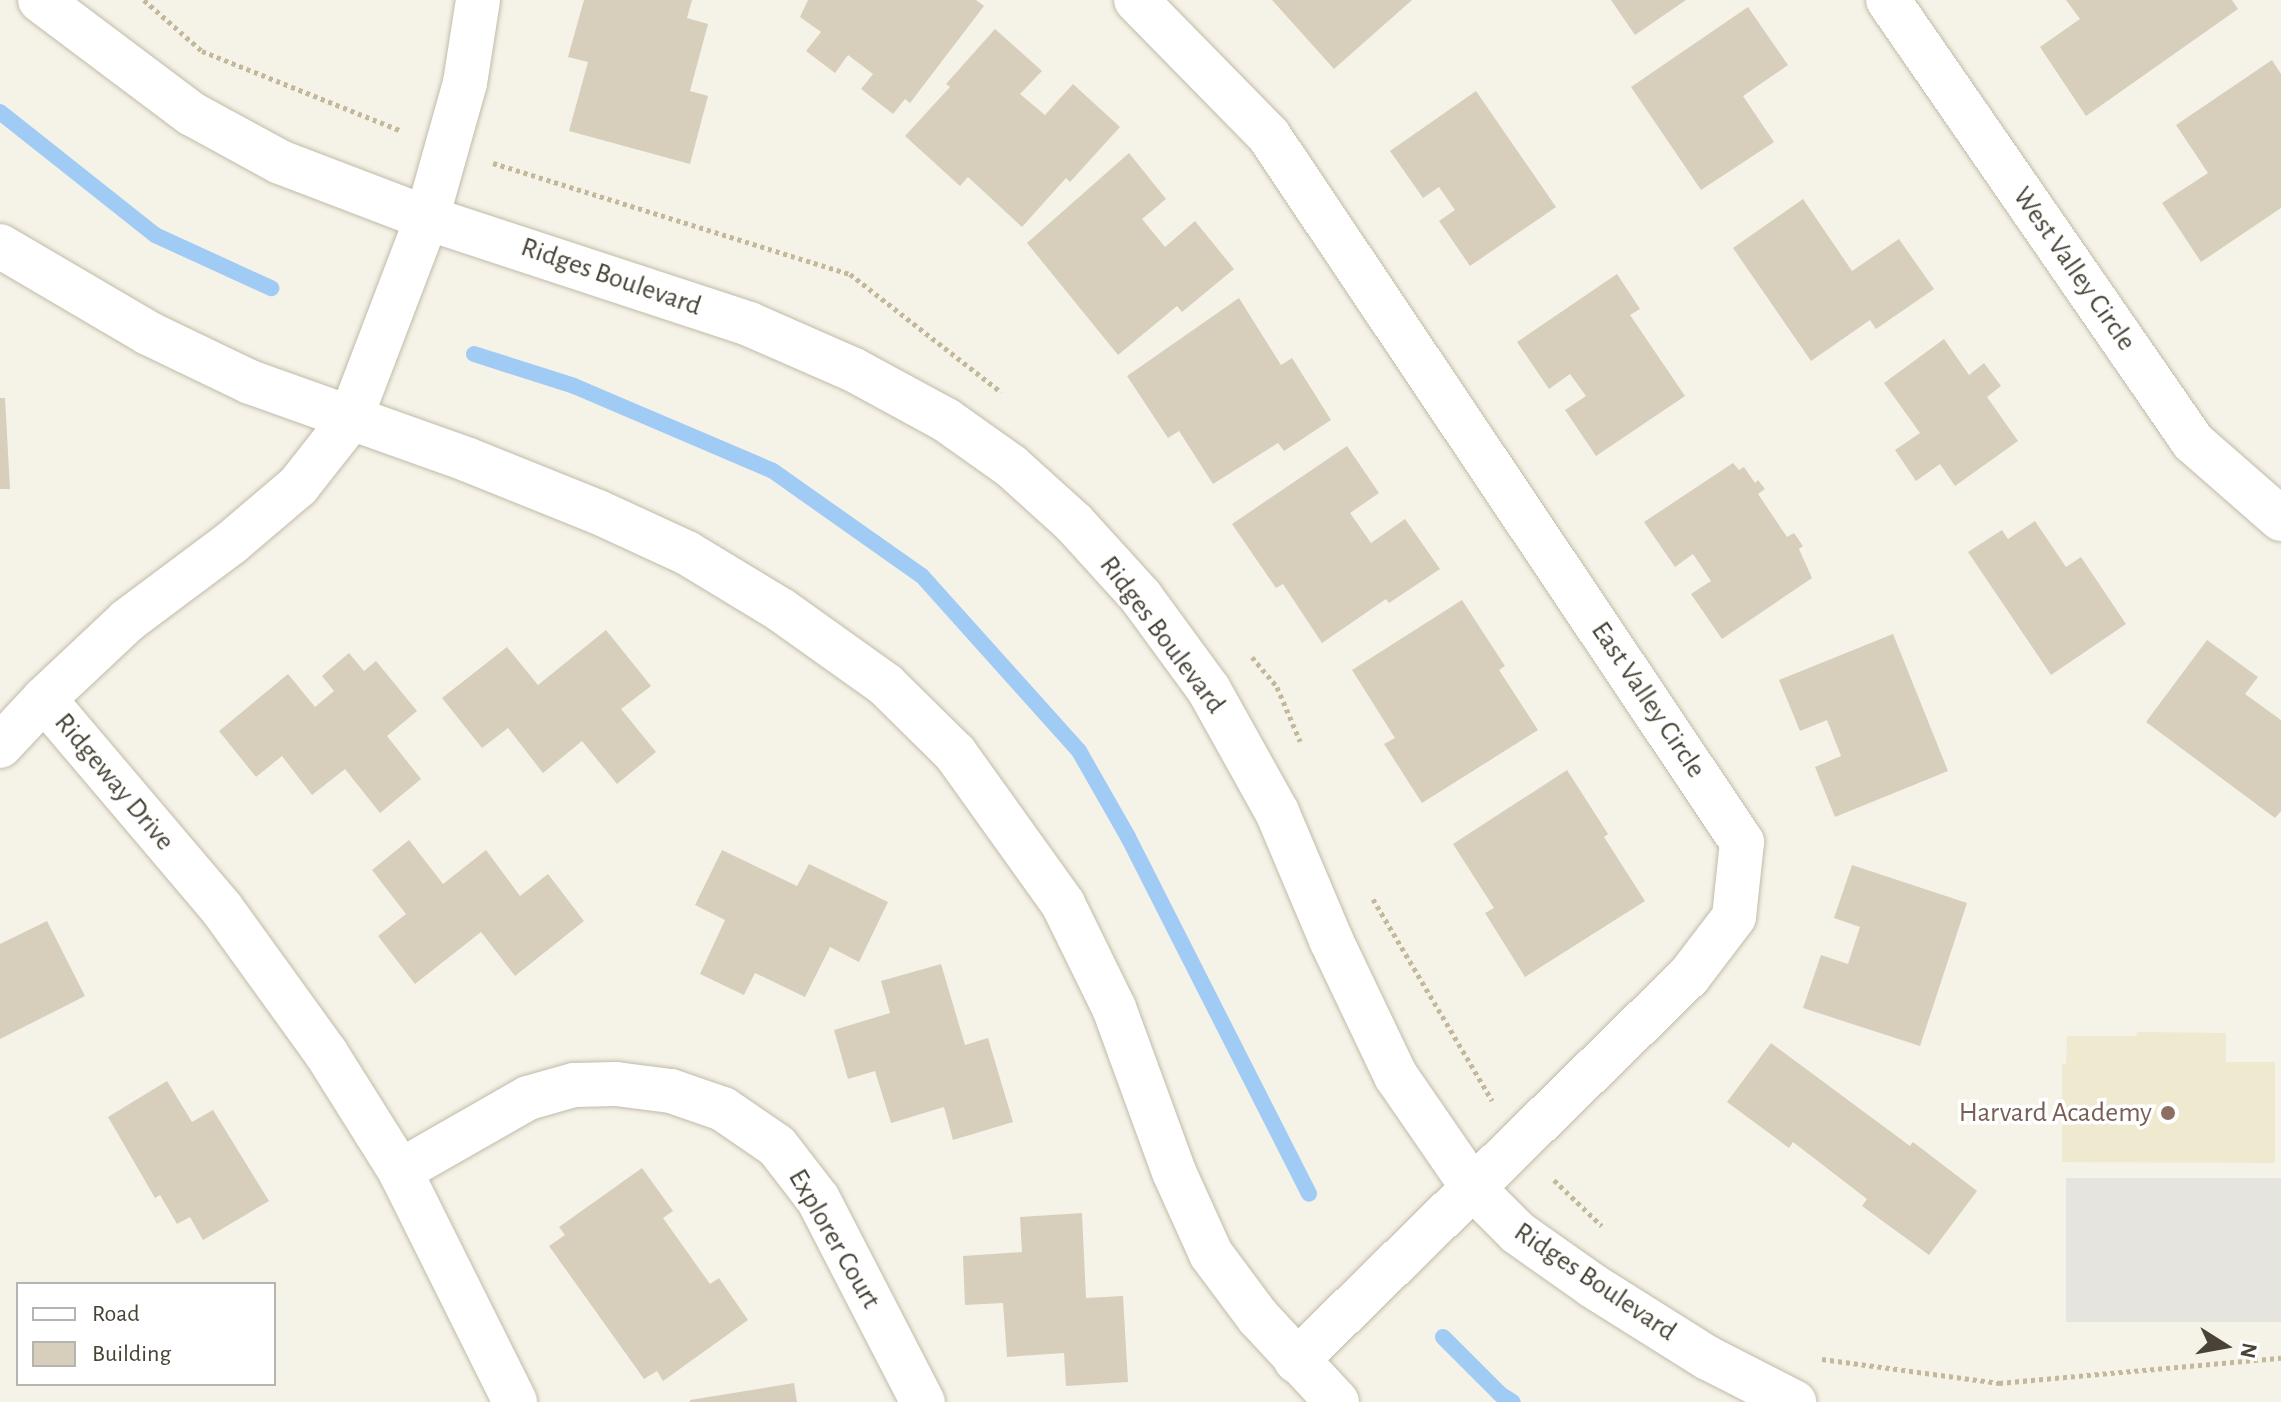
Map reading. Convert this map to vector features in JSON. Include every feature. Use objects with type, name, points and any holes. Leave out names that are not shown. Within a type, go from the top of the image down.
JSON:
[{"type":"street","name":"Ridges Boulevard","points":[[40,0],[192,114],[280,162],[427,218],[749,324],[854,370],[946,420],[1011,466],[1074,523],[1141,597],[1209,690],[1277,812],[1331,940],[1396,1076],[1473,1188],[1518,1233],[1593,1286],[1708,1358],[1794,1402]]},
{"type":"street","points":[[427,218],[465,83],[478,0]]},
{"type":"street","name":"East Valley Circle","points":[[1136,0],[1269,136],[1742,842],[1734,917],[1689,976],[1296,1361]]},
{"type":"street","name":"West Valley Circle","points":[[1888,0],[2193,442],[2281,519]]},
{"type":"street","name":"Ridgeway Drive","points":[[427,218],[350,420],[298,486],[231,543],[128,620],[44,699],[222,909],[326,1053],[400,1171],[515,1402]]},
{"type":"street","points":[[0,246],[148,333],[250,382],[466,459],[598,512],[687,553],[781,610],[886,685],[955,753],[1063,904],[1114,1008],[1174,1172],[1211,1254],[1296,1361],[1337,1402]]},
{"type":"street","points":[[0,746],[44,699]]},
{"type":"street","name":"Explorer Court","points":[[400,1171],[528,1098],[574,1085],[616,1084],[671,1091],[723,1109],[777,1146],[818,1199],[923,1402]]},
{"type":"path","points":[[144,0],[202,51],[446,148]]},
{"type":"path","points":[[1518,1144],[1604,1228]]},
{"type":"path","points":[[1812,1358],[1999,1383],[2281,1358]]},
{"type":"shaded area","name":"Harvard Academy","points":[[2137,1032],[2226,1033],[2226,1062],[2275,1062],[2275,1163],[2062,1162],[2062,1064],[2066,1064],[2067,1036],[2136,1036]]},
{"type":"shaded area","points":[[2066,1178],[2281,1178],[2281,1322],[2066,1322]]},
{"type":"building","points":[[584,0],[692,0],[687,18],[708,24],[690,91],[708,96],[690,164],[569,131],[588,62],[568,57]]},
{"type":"building","points":[[808,0],[976,0],[984,6],[910,103],[905,99],[893,114],[861,89],[873,74],[848,55],[835,73],[806,51],[821,32],[800,17]]},
{"type":"building","points":[[1272,0],[1412,0],[1334,69]]},
{"type":"building","points":[[1611,0],[1686,0],[1635,35]]},
{"type":"building","points":[[2066,0],[2232,0],[2238,9],[2086,116],[2040,47],[2080,19]]},
{"type":"building","points":[[1748,7],[1788,65],[1743,96],[1774,142],[1701,190],[1631,87]]},
{"type":"building","points":[[995,29],[1042,71],[1020,94],[1045,115],[1073,84],[1120,127],[1070,182],[1066,178],[1022,227],[968,177],[960,186],[905,136],[950,87],[946,84]]},
{"type":"building","points":[[2272,60],[2281,74],[2281,208],[2201,262],[2162,203],[2208,173],[2176,125]]},
{"type":"building","points":[[1476,91],[1556,207],[1470,266],[1439,221],[1455,210],[1439,187],[1423,198],[1390,151]]},
{"type":"building","points":[[1129,153],[1166,199],[1142,219],[1165,247],[1195,221],[1234,269],[1182,312],[1177,306],[1118,355],[1027,243]]},
{"type":"building","points":[[1803,199],[1852,271],[1899,239],[1934,289],[1876,329],[1870,320],[1811,361],[1733,248]]},
{"type":"building","points":[[1617,274],[1640,309],[1630,315],[1685,396],[1596,456],[1565,410],[1586,396],[1570,374],[1549,389],[1517,342]]},
{"type":"building","points":[[1239,298],[1281,365],[1292,358],[1331,420],[1284,451],[1278,443],[1213,484],[1179,431],[1168,438],[1127,376]]},
{"type":"building","points":[[1944,339],[1969,375],[1984,363],[2001,386],[1987,397],[2018,441],[1955,486],[1940,464],[1916,481],[1895,450],[1920,433],[1884,383]]},
{"type":"building","points":[[0,398],[5,398],[10,489],[0,489]]},
{"type":"building","points":[[1347,446],[1379,493],[1350,513],[1371,543],[1405,519],[1440,569],[1389,603],[1386,599],[1322,643],[1283,584],[1276,588],[1232,524]]},
{"type":"building","points":[[1733,463],[1739,470],[1744,467],[1755,483],[1758,480],[1765,489],[1758,494],[1787,537],[1794,533],[1803,546],[1799,549],[1812,578],[1722,639],[1691,594],[1711,581],[1693,554],[1675,567],[1644,522]]},
{"type":"building","points":[[2035,521],[2066,567],[2081,557],[2126,624],[2051,675],[1968,552],[2002,530],[2008,539]]},
{"type":"building","points":[[1462,600],[1505,666],[1499,670],[1538,730],[1422,803],[1384,744],[1395,738],[1352,670]]},
{"type":"building","points":[[606,630],[651,686],[621,709],[656,752],[617,784],[582,741],[543,773],[508,728],[482,748],[442,698],[507,647],[538,685]]},
{"type":"building","points":[[1893,634],[1948,771],[1835,817],[1815,767],[1841,756],[1827,720],[1800,731],[1779,680]]},
{"type":"building","points":[[2207,640],[2258,677],[2245,694],[2281,720],[2281,811],[2275,818],[2146,722]]},
{"type":"building","points":[[349,653],[364,671],[376,661],[417,711],[387,736],[421,779],[380,813],[345,769],[312,795],[282,756],[256,777],[219,731],[288,674],[315,707],[334,691],[322,676]]},
{"type":"building","points":[[1567,770],[1608,834],[1604,837],[1645,901],[1525,977],[1485,913],[1494,908],[1453,844]]},
{"type":"building","points":[[409,840],[443,884],[486,850],[520,896],[548,874],[584,921],[515,976],[481,932],[415,984],[378,936],[406,914],[372,870]]},
{"type":"building","points":[[722,850],[797,886],[809,864],[888,902],[859,962],[830,947],[805,997],[755,973],[744,995],[700,974],[725,920],[695,905]]},
{"type":"building","points":[[1852,865],[1967,903],[1920,1046],[1803,1008],[1821,955],[1848,964],[1860,927],[1834,918]]},
{"type":"building","points":[[47,921],[85,996],[0,1039],[0,944]]},
{"type":"building","points":[[941,964],[965,1045],[988,1038],[1013,1122],[953,1140],[944,1107],[891,1123],[875,1071],[848,1079],[834,1030],[890,1013],[881,981]]},
{"type":"building","points":[[1771,1043],[1910,1146],[1913,1142],[1977,1191],[1929,1255],[1862,1206],[1867,1199],[1793,1142],[1789,1148],[1727,1102]]},
{"type":"building","points":[[167,1081],[192,1122],[213,1110],[269,1201],[203,1240],[190,1217],[177,1224],[160,1195],[155,1198],[108,1117]]},
{"type":"building","points":[[642,1168],[673,1211],[663,1218],[710,1284],[719,1278],[748,1320],[663,1381],[657,1371],[644,1379],[549,1246],[565,1235],[559,1227]]},
{"type":"building","points":[[1082,1213],[1086,1298],[1123,1296],[1128,1382],[1066,1386],[1064,1353],[1007,1357],[1003,1303],[965,1305],[963,1256],[1022,1252],[1020,1217]]},
{"type":"building","points":[[794,1383],[797,1402],[690,1402],[690,1400]]},
{"type":"waterway","points":[[0,112],[155,235],[271,288]]},
{"type":"waterway","points":[[474,354],[574,386],[773,471],[922,576],[1079,751],[1128,837],[1309,1194]]},
{"type":"waterway","points":[[1443,1337],[1500,1394],[1513,1402]]},
{"type":"place","name":"Harvard Academy","points":[[2168,1113]]}]
